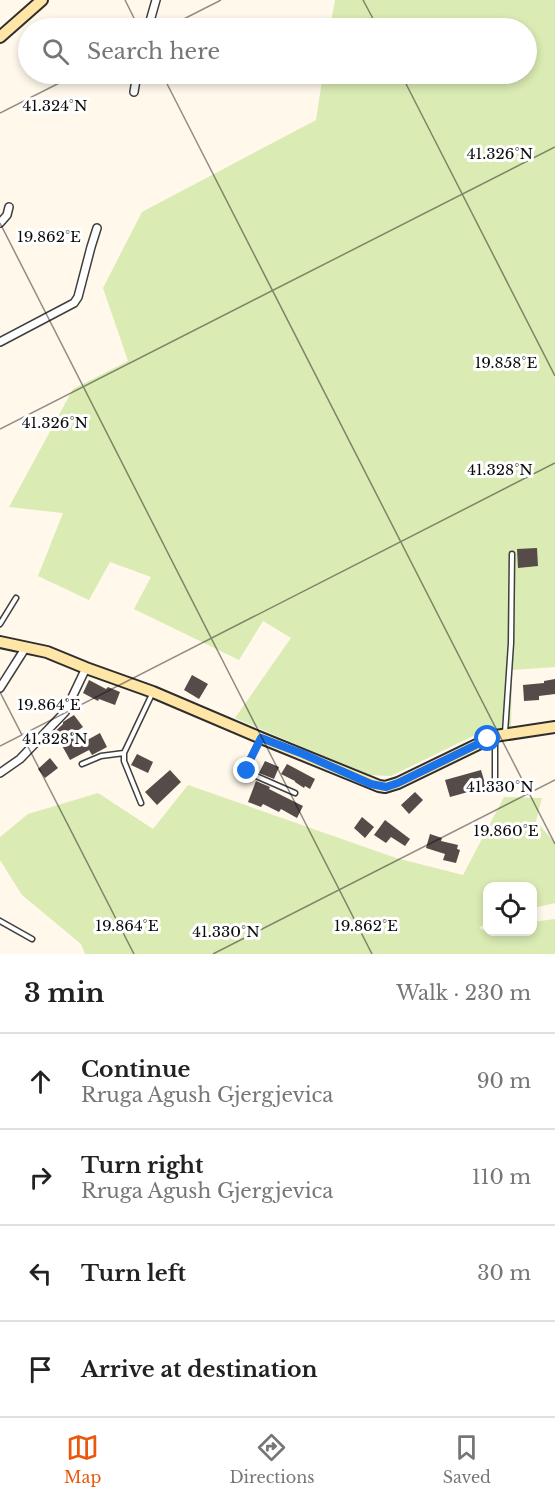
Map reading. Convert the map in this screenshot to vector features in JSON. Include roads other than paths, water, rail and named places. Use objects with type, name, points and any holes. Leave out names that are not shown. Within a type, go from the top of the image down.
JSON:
[{"type":"main road","points":[[22,18],[42,0]]},
{"type":"main road","points":[[0,37],[18,21]]},
{"type":"main road","points":[[0,642],[47,652],[153,692],[371,784],[386,787],[500,735],[555,727]]},
{"type":"street","points":[[151,18],[156,0]]},
{"type":"street","points":[[134,92],[135,84]]},
{"type":"street","points":[[0,224],[7,215],[9,207]]},
{"type":"street","points":[[0,342],[74,303],[78,297],[98,228]]},
{"type":"street","points":[[0,688],[26,647]]},
{"type":"street","points":[[0,773],[20,759],[65,712],[86,668]]},
{"type":"lane","points":[[495,787],[511,643],[512,554]]},
{"type":"lane","points":[[0,624],[16,598]]},
{"type":"lane","points":[[141,804],[124,761],[124,753],[153,692]]},
{"type":"lane","points":[[261,738],[246,768],[247,771],[295,793]]},
{"type":"lane","points":[[82,764],[101,756],[124,753]]},
{"type":"lane","points":[[0,921],[32,939]]}]
